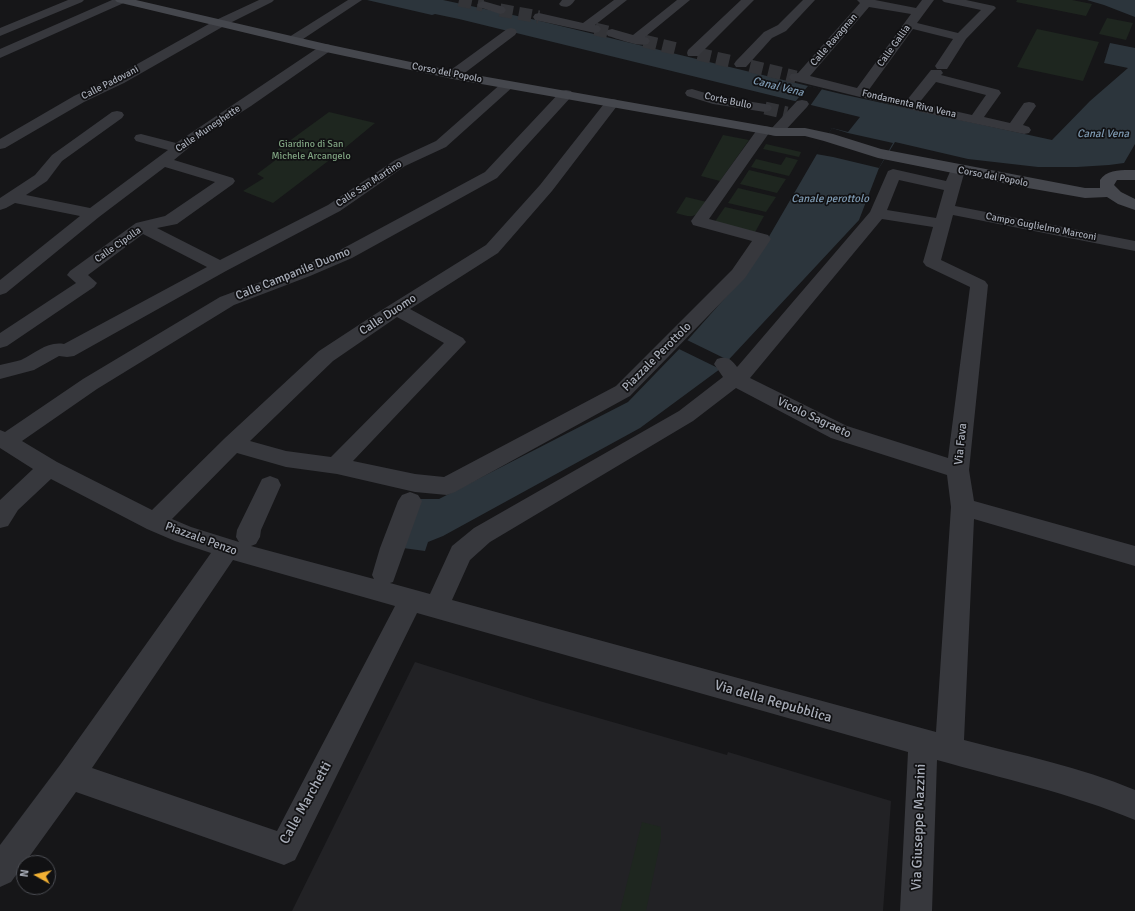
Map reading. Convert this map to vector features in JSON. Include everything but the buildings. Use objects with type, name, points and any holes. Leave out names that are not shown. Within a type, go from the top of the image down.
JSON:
[{"type":"street","points":[[0,32],[78,0]]},
{"type":"street","points":[[0,54],[122,0]]},
{"type":"street","name":"Corso del Popolo","points":[[122,0],[326,48],[453,75],[770,131],[789,140],[810,143],[846,153],[882,154],[957,170],[1080,192],[1109,192]]},
{"type":"street","name":"Calle Padovani","points":[[0,145],[79,99],[119,80],[220,23],[268,0]]},
{"type":"street","points":[[293,40],[356,0]]},
{"type":"street","points":[[564,4],[543,18],[590,28],[621,0]]},
{"type":"street","points":[[612,33],[640,40],[684,0]]},
{"type":"street","points":[[691,52],[748,0]]},
{"type":"street","points":[[741,64],[768,35],[782,28],[809,0]]},
{"type":"street","name":"Calle Gallia","points":[[860,92],[928,0]]},
{"type":"street","points":[[910,105],[937,72],[962,37],[990,8],[948,0]]},
{"type":"street","name":"Calle Ravagnan","points":[[799,78],[866,1],[918,12]]},
{"type":"street","points":[[483,5],[500,10]]},
{"type":"street","points":[[909,25],[962,37]]},
{"type":"street","points":[[453,75],[511,32]]},
{"type":"street","name":"Calle Muneghette","points":[[0,289],[93,214],[193,137],[326,48]]},
{"type":"street","points":[[937,72],[994,93],[975,120]]},
{"type":"street","name":"Fondamenta Riva Vena","points":[[799,78],[925,109],[1019,129],[1029,106]]},
{"type":"street","name":"Calle San Martino","points":[[0,372],[27,365],[56,349],[67,351],[220,267],[334,208],[400,163],[441,144],[508,85]]},
{"type":"street","name":"Corte Bullo","points":[[692,93],[713,100],[765,108]]},
{"type":"street","name":"Calle Campanile Duomo","points":[[4,440],[90,384],[227,301],[304,272],[346,254],[491,175],[566,94]]},
{"type":"street","name":"Calle Duomo","points":[[155,522],[233,444],[326,356],[492,250],[546,188],[612,103]]},
{"type":"street","points":[[770,131],[794,110]]},
{"type":"street","points":[[6,201],[41,178],[57,158],[117,115]]},
{"type":"street","name":"Piazzale Perottolo","points":[[337,466],[415,483],[447,486],[624,391],[739,274],[762,239],[699,221],[770,131]]},
{"type":"street","points":[[141,138],[179,148]]},
{"type":"street","name":"Calle Cipolla","points":[[0,342],[88,283],[76,275],[142,227],[171,220],[227,181],[163,161]]},
{"type":"street","name":"Via Fava","points":[[936,747],[963,507],[958,470],[979,285],[932,262],[945,217],[951,187],[957,170]]},
{"type":"street","points":[[438,608],[447,582],[461,552],[482,535],[686,416],[729,371],[744,371],[878,213],[892,174],[951,187]]},
{"type":"street","points":[[1135,175],[1118,175],[1110,177],[1106,181],[1106,186],[1109,192],[1124,201],[1135,205]]},
{"type":"street","points":[[6,201],[93,214]]},
{"type":"street","points":[[878,213],[945,217]]},
{"type":"street","name":"Campo Guglielmo Marconi","points":[[945,217],[1135,246]]},
{"type":"street","points":[[142,227],[220,267]]},
{"type":"street","points":[[233,444],[286,458],[337,466],[342,459],[456,342],[413,317],[397,310]]},
{"type":"street","name":"Vicolo Sagraeto","points":[[729,371],[839,432],[958,470]]},
{"type":"street","name":"Piazzale Penzo","points":[[4,440],[48,468],[155,522],[183,534],[241,539],[410,600]]},
{"type":"street","points":[[0,520],[10,504],[48,468]]},
{"type":"street","points":[[0,871],[241,539],[270,485]]},
{"type":"street","points":[[384,575],[392,548],[410,500]]},
{"type":"street","points":[[963,507],[1135,556]]},
{"type":"street","name":"Via della Repubblica","points":[[410,600],[1080,786],[1135,806]]},
{"type":"street","name":"Calle Marchetti","points":[[70,775],[284,849],[401,621],[410,600]]},
{"type":"street","name":"Via Giuseppe Mazzini","points":[[916,911],[936,747]]},
{"type":"shaded area","points":[[415,662],[543,702],[727,755],[728,752],[891,801],[883,911],[292,911]]},
{"type":"green space","points":[[1017,0],[1072,0],[1092,4],[1086,16],[1016,2]]},
{"type":"green space","points":[[1107,18],[1133,23],[1126,40],[1099,34]]},
{"type":"green space","points":[[1037,29],[1099,42],[1083,81],[1017,67]]},
{"type":"green space","name":"Giardino di San Michele Arcangelo","points":[[329,112],[375,123],[340,152],[273,203],[243,191],[264,178],[257,174],[285,153],[277,150]]},
{"type":"green space","points":[[723,135],[749,140],[720,181],[701,176]]},
{"type":"green space","points":[[766,144],[801,152],[799,157],[763,149]]},
{"type":"green space","points":[[786,157],[798,160],[789,176],[751,167],[756,159],[781,165]]},
{"type":"green space","points":[[749,170],[786,179],[777,193],[740,184]]},
{"type":"green space","points":[[738,188],[776,197],[766,212],[728,203]]},
{"type":"green space","points":[[686,197],[707,202],[697,214],[687,216],[676,213]]},
{"type":"green space","points":[[725,207],[764,216],[754,234],[714,223]]},
{"type":"green space","points":[[642,822],[661,827],[661,839],[646,911],[620,911]]},
{"type":"water","points":[[367,0],[443,0],[536,20],[841,94],[1052,140],[1090,101],[1128,68],[1104,63],[1110,43],[1135,48],[1135,144],[1124,163],[1077,167],[1038,167],[968,159],[895,142],[879,168],[859,220],[720,369],[640,428],[443,536],[428,542],[425,551],[403,548],[420,499],[439,499],[628,402],[685,343],[749,271],[832,128],[848,132],[860,117],[459,19],[435,14],[432,15]]},
{"type":"water","points":[[1087,0],[1135,0],[1135,17],[1104,5]]},
{"type":"pier","points":[[808,86],[822,89],[810,106],[795,102]]},
{"type":"pier","points":[[832,128],[893,143],[879,168],[816,154]]},
{"type":"pier","points":[[687,340],[728,360],[720,369],[679,349]]},
{"type":"tunnel","points":[[459,0],[483,5]]},
{"type":"tunnel","points":[[500,10],[539,17]]},
{"type":"tunnel","points":[[595,29],[612,33]]},
{"type":"tunnel","points":[[644,41],[677,49]]},
{"type":"tunnel","points":[[698,54],[733,62]]},
{"type":"tunnel","points":[[750,66],[796,77]]},
{"type":"tunnel","points":[[765,108],[787,113]]},
{"type":"water label","name":"Canal Vena","points":[[778,87]]},
{"type":"water label","name":"Canal Vena","points":[[1103,134]]},
{"type":"water label","name":"Canale perottolo","points":[[830,199]]}]
